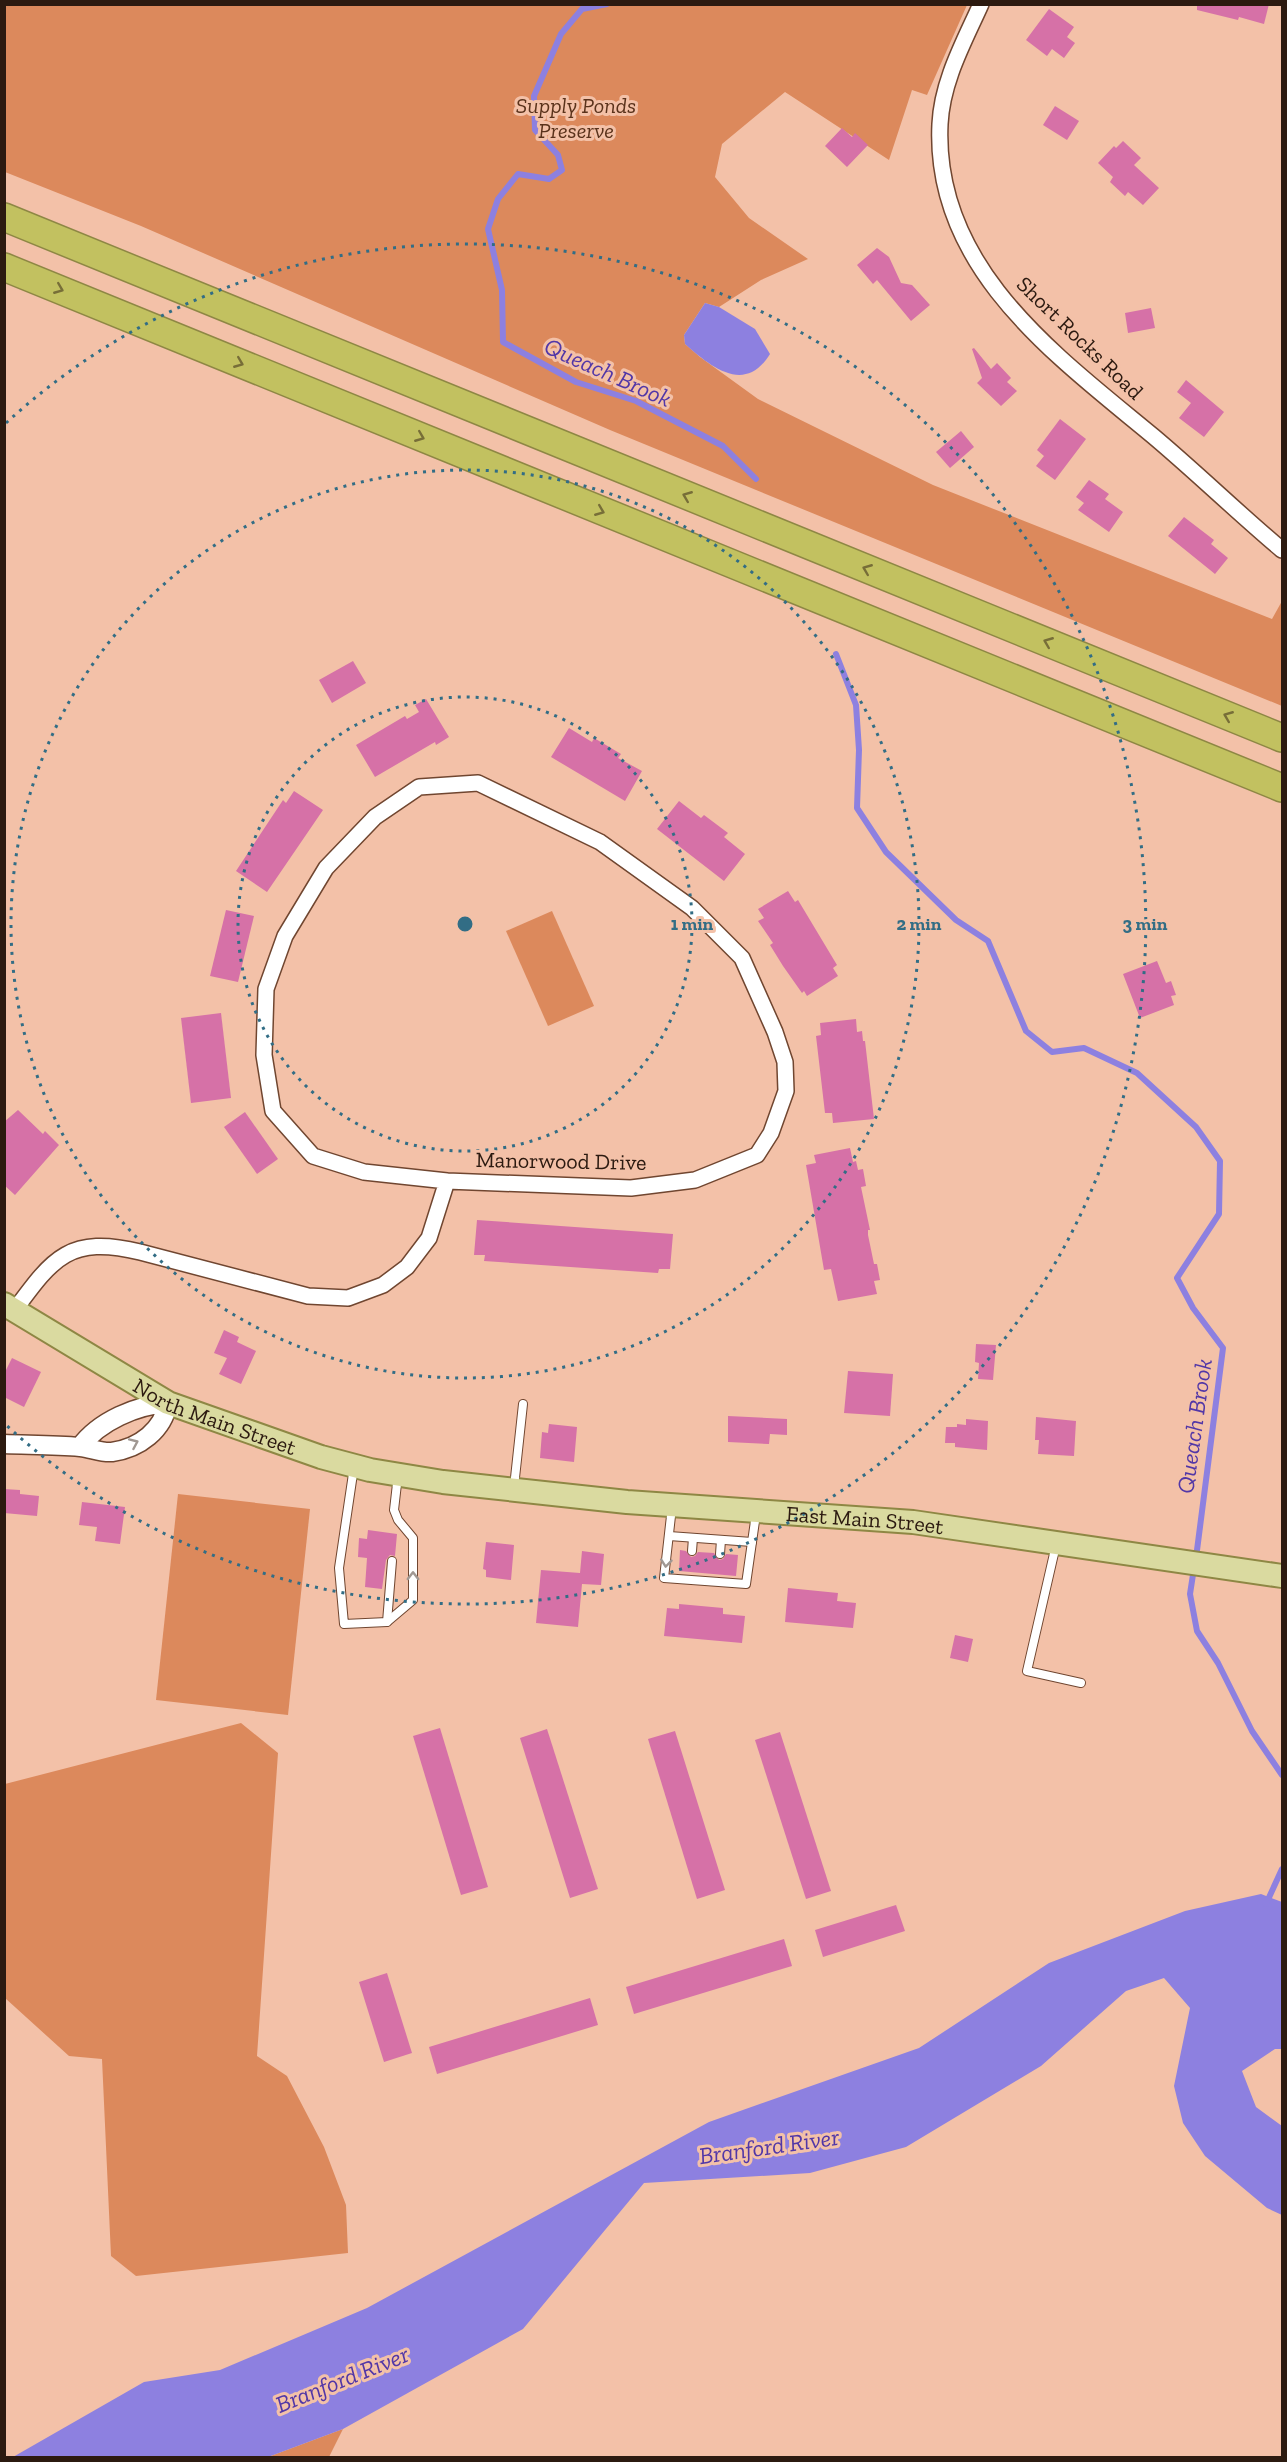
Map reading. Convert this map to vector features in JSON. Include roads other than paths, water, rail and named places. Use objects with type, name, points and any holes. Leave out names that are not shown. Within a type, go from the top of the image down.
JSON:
[{"type":"highway","points":[[4,217],[1282,738]]},
{"type":"highway","points":[[4,267],[1282,788]]},
{"type":"main road","name":"North Main Street","points":[[9,1307],[168,1403],[321,1457],[354,1466],[443,1482]]},
{"type":"main road","name":"East Main Street","points":[[443,1482],[672,1505],[913,1522],[1282,1576]]},
{"type":"street","name":"Short Rocks Road","points":[[981,4],[948,80],[940,124],[947,198],[965,245],[1002,297],[1063,360],[1282,549]]},
{"type":"street","name":"Manorwood Drive","points":[[478,783],[600,842],[692,908],[742,958],[775,1032],[785,1062],[786,1091],[771,1133],[757,1155],[695,1180],[631,1188],[447,1181],[364,1172],[313,1156],[273,1111],[264,1055],[266,989],[285,936],[326,868],[375,817],[419,787],[478,783]]},
{"type":"street","name":"Manorwood Drive","points":[[9,1307],[55,1260],[76,1250],[102,1246],[140,1252],[308,1296],[348,1298],[383,1285],[407,1267],[429,1238],[447,1181]]},
{"type":"street","points":[[4,1444],[80,1447],[113,1452],[137,1444],[154,1433],[166,1416],[168,1403],[139,1407],[98,1429],[87,1437],[80,1447]]},
{"type":"lane","points":[[514,1489],[523,1404]]},
{"type":"lane","points":[[354,1466],[339,1568],[344,1624],[387,1622],[413,1600],[413,1538],[394,1510],[398,1474]]},
{"type":"lane","points":[[672,1505],[664,1578],[690,1576],[717,1578],[746,1584],[757,1511]]},
{"type":"lane","points":[[395,1533],[402,1524]]},
{"type":"lane","points":[[669,1536],[752,1542]]},
{"type":"lane","points":[[692,1551],[693,1538]]},
{"type":"lane","points":[[720,1554],[721,1540]]},
{"type":"lane","points":[[1057,1544],[1027,1671],[1081,1683]]},
{"type":"lane","points":[[387,1622],[392,1561]]},
{"type":"water","points":[[705,303],[719,307],[755,329],[770,354],[760,366],[750,373],[739,375],[728,373],[706,361],[685,344],[684,335]]},
{"type":"water","name":"Branford River","points":[[1261,1894],[1282,1902],[1282,2049],[1275,2049],[1242,2071],[1256,2107],[1282,2126],[1282,2215],[1267,2208],[1205,2156],[1183,2123],[1174,2086],[1190,2008],[1164,1978],[1126,1991],[1041,2066],[906,2147],[810,2173],[644,2183],[523,2329],[343,2429],[268,2457],[13,2457],[144,2382],[220,2370],[367,2308],[709,2122],[919,2048],[1049,1963],[1185,1911]]},
{"type":"waterway","name":"Queach Brook","points":[[607,4],[582,9],[561,34],[534,96],[535,130],[558,155],[562,170],[549,179],[518,174],[498,199],[488,229],[502,290],[503,342],[576,382],[636,401],[723,446],[756,479]]},
{"type":"waterway","name":"Queach Brook","points":[[836,654],[856,705],[859,750],[857,808],[886,852],[956,920],[988,941],[1026,1031],[1052,1052],[1084,1048],[1137,1073],[1196,1127],[1220,1161],[1219,1214],[1177,1278],[1193,1308],[1223,1348],[1196,1558]]},
{"type":"waterway","name":"Queach Brook","points":[[1194,1568],[1190,1594],[1197,1631],[1218,1663],[1252,1731],[1282,1775]]},
{"type":"waterway","name":"Queach Brook","points":[[1266,1904],[1282,1869]]},
{"type":"park label","name":"Supply Ponds Preserve","points":[[576,118]]}]
